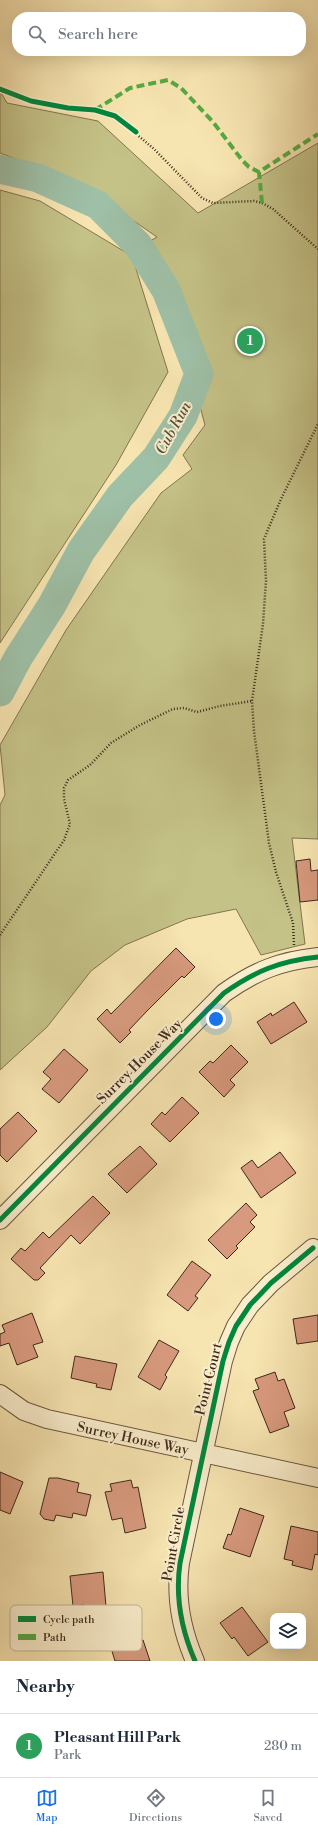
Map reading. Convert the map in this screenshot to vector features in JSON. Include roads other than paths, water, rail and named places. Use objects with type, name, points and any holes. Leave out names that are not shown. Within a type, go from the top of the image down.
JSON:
[{"type":"street","name":"Surrey House Way","points":[[0,1220],[224,993],[260,970],[282,963],[318,957]]},
{"type":"street","name":"Point Court","points":[[203,1453],[223,1360],[236,1326],[250,1305],[271,1283],[314,1248]]},
{"type":"street","name":"Surrey House Way","points":[[0,1394],[24,1411],[47,1419],[318,1478]]},
{"type":"street","name":"Point Circle","points":[[196,1661],[183,1629],[178,1601],[177,1582],[203,1453]]},
{"type":"waterway","name":"Cub Run","points":[[0,169],[38,178],[98,205],[138,245],[166,290],[199,374],[183,416],[156,458],[120,496],[81,551],[52,605],[18,658],[0,692]]},
{"type":"place","name":"Pleasant Hill Park","points":[[250,341]]}]
